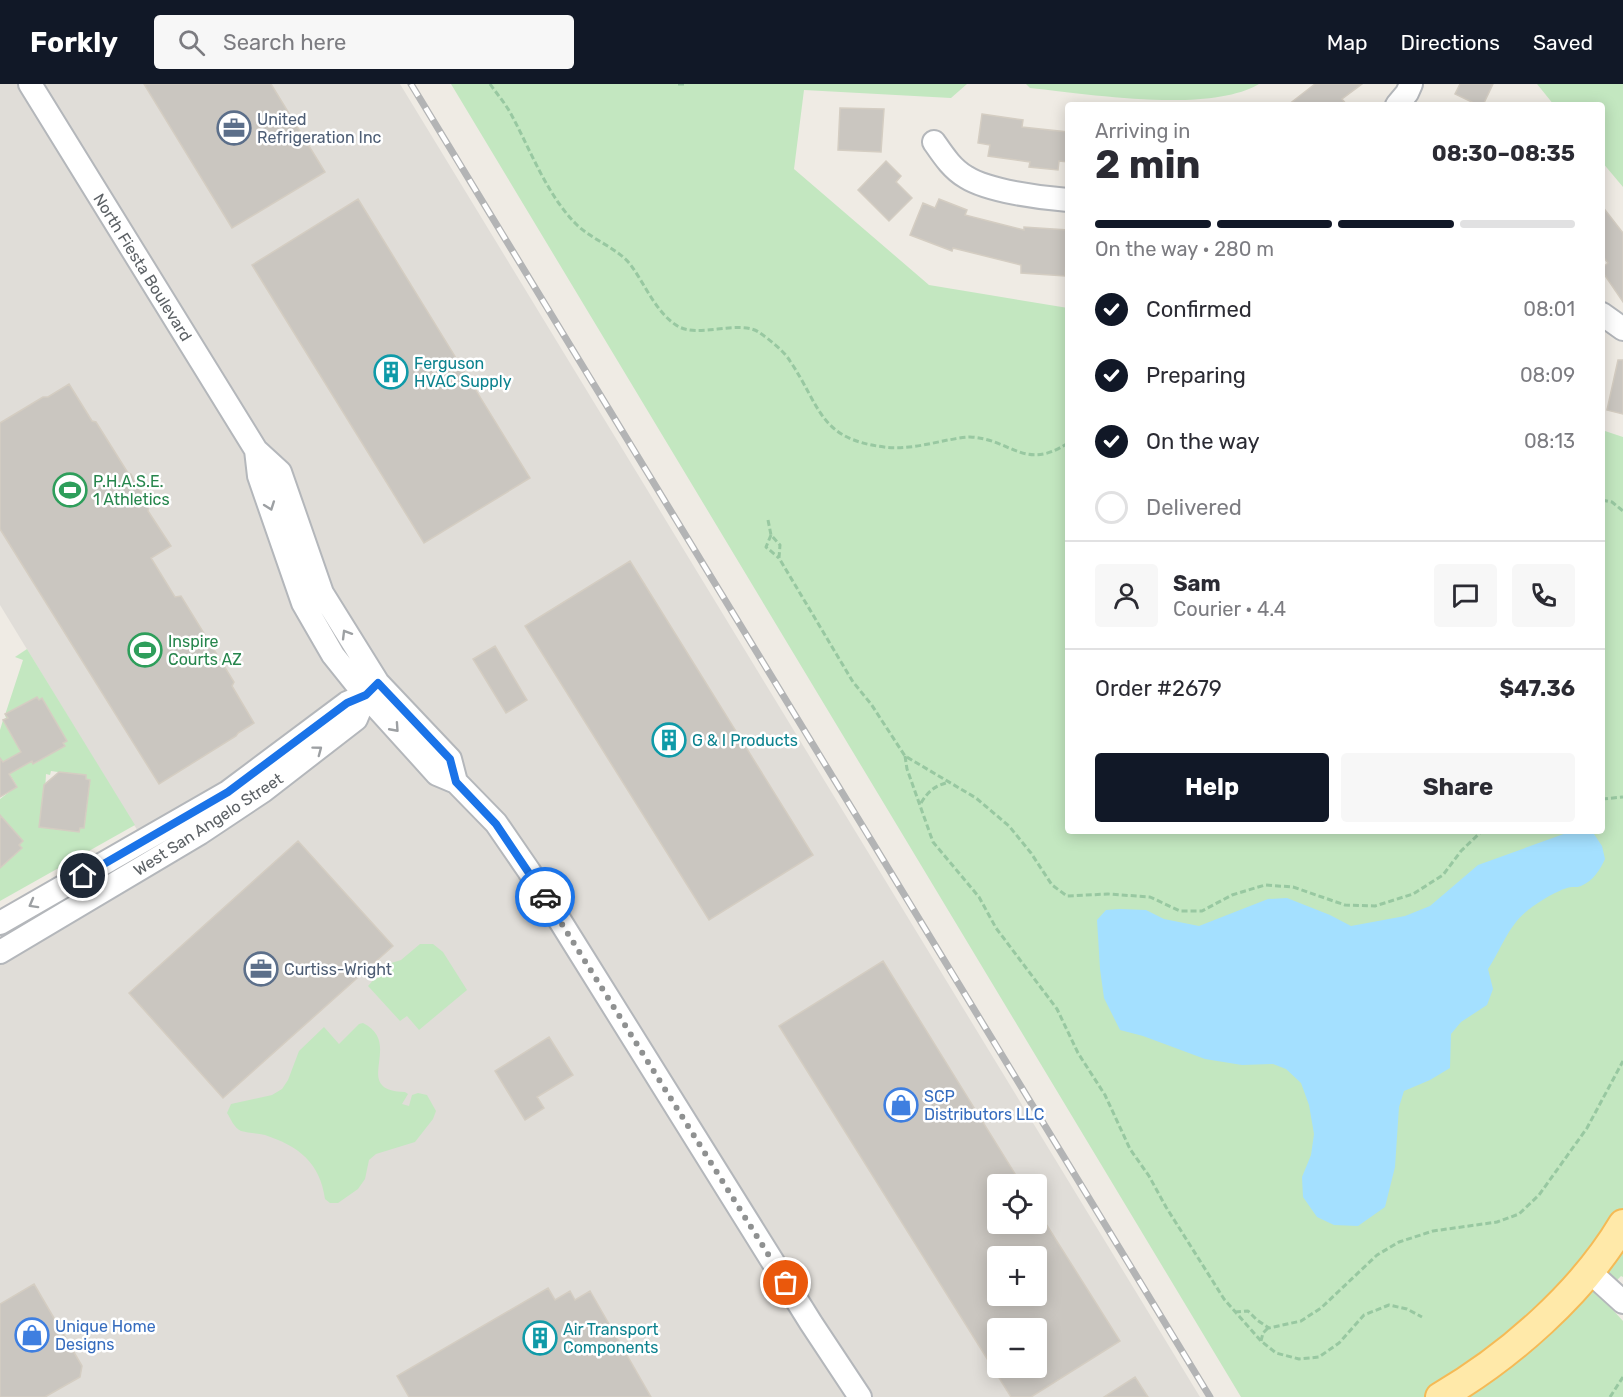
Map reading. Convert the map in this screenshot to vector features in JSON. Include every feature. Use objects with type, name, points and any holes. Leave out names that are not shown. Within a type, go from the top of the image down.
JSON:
[{"type":"main road","points":[[1440,1397],[1461,1385],[1508,1351],[1560,1303],[1590,1272],[1623,1224]]},
{"type":"street","name":"North Fiesta Boulevard","points":[[30,84],[256,450],[259,476],[303,603],[333,655],[372,689],[437,774],[456,782],[496,824],[529,871],[811,1323],[860,1397]]},
{"type":"street","points":[[934,142],[950,164],[967,178],[996,188],[1065,200]]},
{"type":"street","points":[[1605,316],[1623,329]]},
{"type":"street","name":"West San Angelo Street","points":[[0,922],[228,792],[347,703],[372,689]]},
{"type":"street","name":"West San Angelo Street","points":[[0,952],[200,833],[263,791],[356,719],[372,689]]},
{"type":"street","points":[[1590,1272],[1623,1302]]},
{"type":"path","points":[[490,84],[510,111],[554,196],[576,225],[628,262],[661,312],[678,327],[700,331],[735,327],[758,331],[789,358],[828,426],[857,442],[887,448],[922,446],[968,437],[988,439],[1028,456],[1054,453],[1065,445]]},
{"type":"path","points":[[678,84],[684,84]]},
{"type":"path","points":[[1605,501],[1612,502],[1623,511]]},
{"type":"path","points":[[768,520],[771,535],[780,545],[779,558]]},
{"type":"path","points":[[771,535],[766,547],[779,558],[853,682],[871,704],[904,756],[933,842],[979,897],[996,928],[1057,1009],[1078,1053],[1105,1095],[1130,1149],[1224,1299],[1261,1341],[1276,1353],[1299,1359],[1319,1357],[1339,1343],[1364,1314],[1389,1305],[1407,1309],[1422,1317]]},
{"type":"path","points":[[904,756],[976,798],[1009,826],[1031,853],[1052,885],[1067,896],[1108,894],[1150,897],[1180,911],[1202,911],[1233,896],[1265,885],[1293,887],[1345,905],[1375,906],[1413,894],[1443,874],[1461,850],[1479,834]]},
{"type":"path","points":[[921,803],[928,792],[949,782]]},
{"type":"path","points":[[1605,800],[1623,797]]},
{"type":"path","points":[[1261,1341],[1263,1333],[1269,1328],[1301,1321],[1321,1308],[1377,1255],[1399,1242],[1433,1231],[1497,1222],[1519,1214],[1539,1195],[1587,1128],[1623,1061]]},
{"type":"path","points":[[1235,1312],[1248,1311],[1269,1328]]},
{"type":"path","points":[[1610,1397],[1623,1377]]},
{"type":"shaded area","points":[[0,84],[400,84],[1200,1397],[0,1397],[0,961],[161,869],[0,605]]},
{"type":"green space","points":[[451,84],[967,84],[951,98],[804,90],[794,169],[929,285],[1065,308],[1065,834],[1605,834],[1605,431],[1623,437],[1623,1277],[1621,1276],[1601,1297],[1623,1321],[1623,1397],[1241,1397]]},
{"type":"green space","points":[[1026,84],[1259,84],[1237,93],[1210,98],[1148,100],[1030,88]]},
{"type":"green space","points":[[1537,84],[1623,84],[1623,187],[1605,166],[1605,102],[1552,102]]},
{"type":"green space","points":[[27,649],[135,825],[0,901],[0,868],[22,848],[19,845],[23,841],[5,821],[0,825],[0,799],[17,786],[3,763],[0,764],[0,730],[3,720],[6,718],[5,715],[23,660],[15,657]],"holes":[[[37,697],[39,700],[42,698],[66,740],[63,743],[64,746],[34,764],[4,720],[8,718],[6,714]],[[51,771],[86,776],[86,779],[90,780],[84,828],[80,828],[79,832],[43,827],[46,774],[50,775]]]},
{"type":"green space","points":[[420,944],[433,944],[443,952],[467,990],[419,1030],[407,1016],[400,1021],[368,986],[388,964],[401,960]]},
{"type":"green space","points":[[363,1023],[375,1032],[379,1042],[378,1075],[381,1083],[389,1089],[408,1094],[402,1104],[409,1106],[412,1095],[418,1093],[427,1095],[436,1111],[433,1119],[415,1142],[376,1154],[369,1160],[365,1179],[358,1189],[338,1203],[330,1203],[325,1199],[318,1175],[306,1157],[277,1139],[239,1130],[227,1113],[231,1104],[272,1095],[282,1089],[288,1080],[299,1051],[324,1027],[339,1044],[359,1024]]},
{"type":"water","points":[[1564,834],[1594,834],[1602,846],[1605,859],[1596,875],[1589,881],[1579,887],[1569,887],[1540,901],[1520,917],[1510,931],[1488,969],[1493,989],[1487,1005],[1461,1022],[1451,1034],[1450,1068],[1404,1091],[1399,1107],[1395,1167],[1385,1207],[1358,1226],[1334,1225],[1317,1217],[1303,1197],[1302,1177],[1311,1155],[1314,1134],[1309,1105],[1301,1083],[1286,1069],[1273,1064],[1242,1065],[1205,1059],[1120,1030],[1104,998],[1097,920],[1106,910],[1146,910],[1164,919],[1199,926],[1268,899],[1287,898],[1351,926],[1405,916],[1430,906],[1478,865]]},
{"type":"building","name":"United Refrigeration Inc","points":[[144,84],[271,84],[325,172],[232,228]]},
{"type":"building","points":[[1315,84],[1362,84],[1342,99],[1344,102],[1292,102]]},
{"type":"building","points":[[1460,84],[1493,84],[1484,102],[1472,102],[1455,94]]},
{"type":"building","points":[[840,108],[884,109],[881,152],[838,150]]},
{"type":"building","points":[[982,114],[1023,120],[1022,127],[1065,132],[1065,162],[1059,161],[1058,170],[1029,167],[1030,162],[988,156],[990,145],[978,143]]},
{"type":"building","points":[[886,161],[901,176],[896,182],[912,198],[889,221],[858,190]]},
{"type":"building","name":"Ferguson HVAC Supply","points":[[358,199],[530,478],[424,543],[252,265]]},
{"type":"building","points":[[939,199],[967,210],[965,215],[1024,230],[1024,227],[1065,230],[1065,276],[1021,273],[1021,265],[953,248],[952,251],[910,235],[923,203],[935,208]]},
{"type":"building","points":[[1605,210],[1623,233],[1623,302],[1605,275],[1605,266],[1608,263],[1605,259]]},
{"type":"building","points":[[1618,360],[1623,360],[1623,414],[1607,410]]},
{"type":"building","points":[[69,384],[92,421],[96,422],[128,473],[131,474],[149,505],[148,511],[171,546],[151,558],[175,597],[181,596],[234,682],[232,686],[254,723],[159,784],[0,529],[0,423]]},
{"type":"building","name":"G & I Products","points":[[630,561],[813,855],[709,920],[525,626]]},
{"type":"building","points":[[495,646],[527,700],[506,713],[473,659]]},
{"type":"building","points":[[37,697],[39,700],[42,698],[67,741],[63,743],[65,746],[9,774],[17,787],[0,797],[0,758],[3,762],[21,752],[3,720],[8,718],[5,714]]},
{"type":"building","points":[[59,772],[86,775],[86,779],[90,780],[84,828],[80,828],[79,832],[39,827],[44,785]]},
{"type":"building","points":[[0,815],[23,841],[19,845],[22,848],[0,868]]},
{"type":"building","name":"Curtiss-Wright","points":[[298,841],[393,946],[223,1098],[129,993]]},
{"type":"building","name":"SCP Distributors LLC","points":[[883,961],[1015,1174],[987,1174],[987,1234],[1047,1234],[1047,1225],[1120,1341],[1031,1397],[1011,1397],[999,1378],[1047,1378],[1047,1318],[987,1318],[987,1359],[779,1026]]},
{"type":"building","points":[[549,1037],[573,1075],[537,1097],[544,1108],[525,1120],[495,1071]]},
{"type":"building","name":"Unique Home Designs","points":[[34,1284],[82,1366],[80,1377],[45,1397],[0,1397],[0,1304]]},
{"type":"building","name":"Air Transport Components","points":[[548,1288],[555,1300],[570,1291],[575,1300],[590,1291],[651,1397],[409,1397],[397,1376]]},
{"type":"building","points":[[1135,1377],[1148,1397],[1104,1397]]},
{"type":"railway","points":[[411,84],[1210,1397]]},
{"type":"way so far","points":[[545,897],[786,1283]]},
{"type":"place","name":"United Refrigeration Inc","points":[[234,128]]},
{"type":"place","name":"Ferguson HVAC Supply","points":[[391,372]]},
{"type":"place","name":"P.H.A.S.E. 1 Athletics","points":[[70,490]]},
{"type":"place","name":"Inspire Courts AZ","points":[[145,650]]},
{"type":"place","name":"G & I Products","points":[[669,740]]},
{"type":"place","name":"Curtiss-Wright","points":[[261,969]]},
{"type":"place","name":"SCP Distributors LLC","points":[[901,1105]]},
{"type":"place","name":"Unique Home Designs","points":[[32,1335]]},
{"type":"place","name":"Air Transport Components","points":[[540,1338]]},
{"type":"route","points":[[83,876],[228,792],[347,703],[366,695],[378,683],[450,759],[456,782],[496,824],[545,897]]}]
